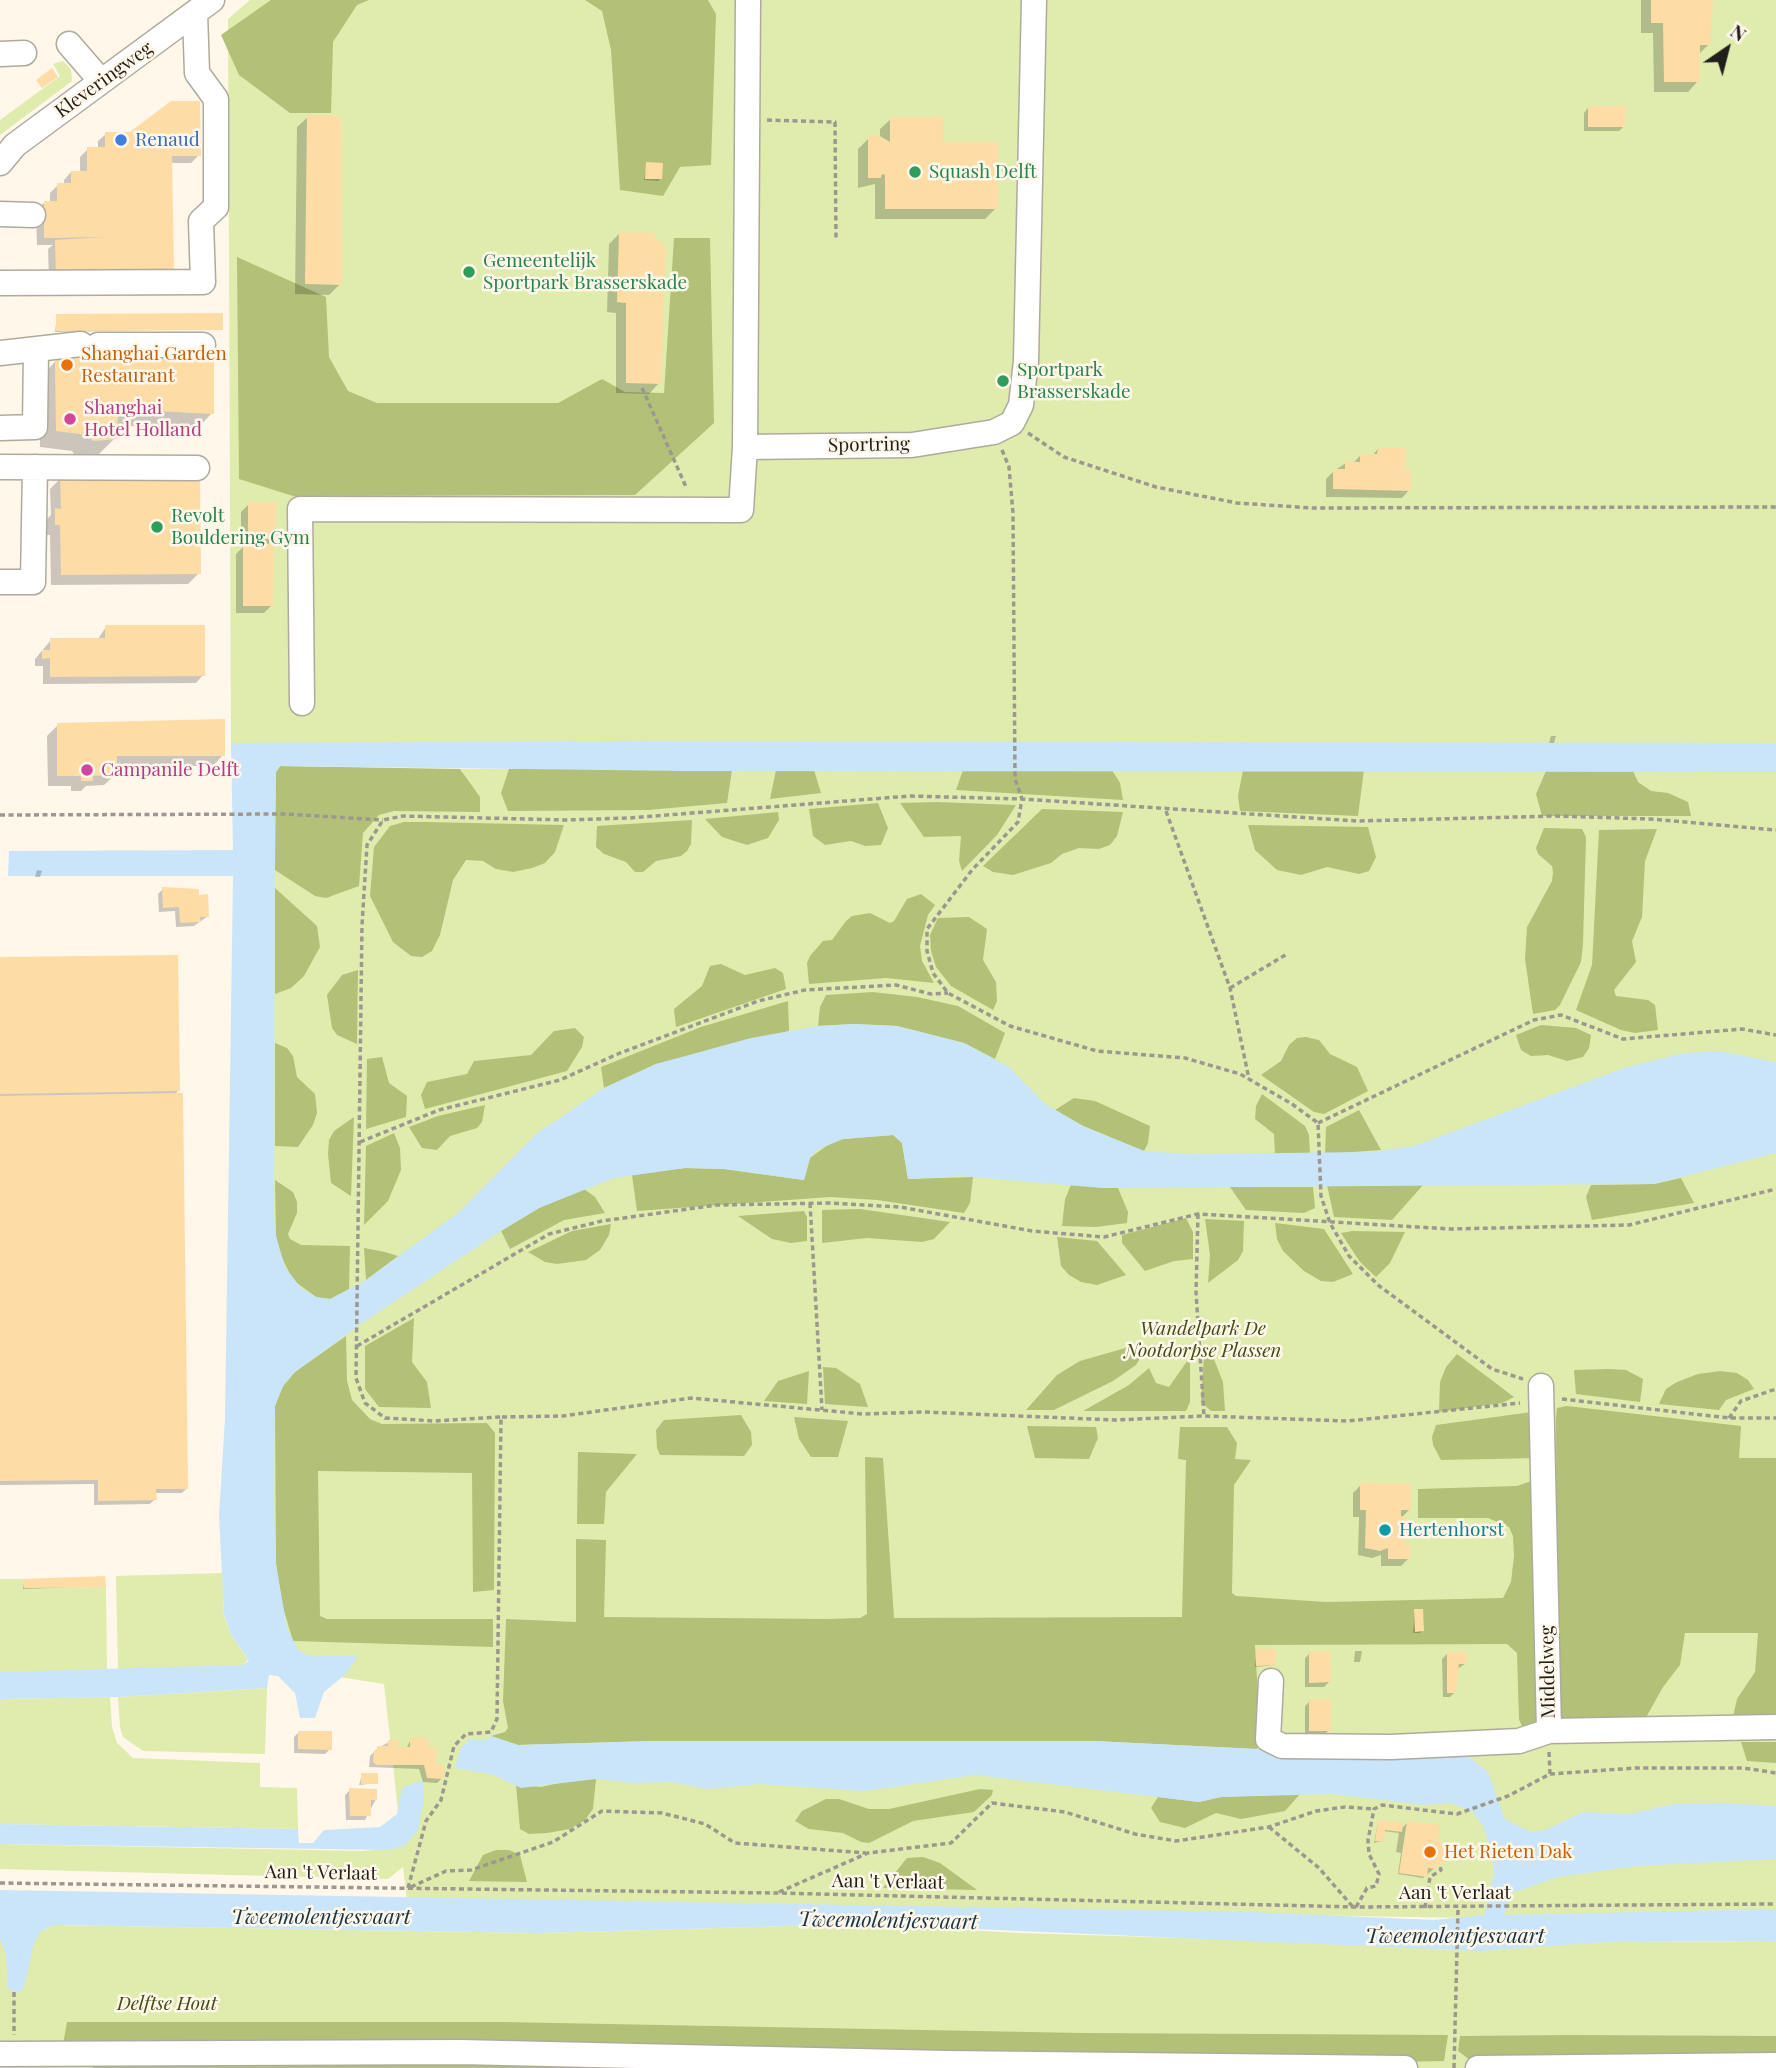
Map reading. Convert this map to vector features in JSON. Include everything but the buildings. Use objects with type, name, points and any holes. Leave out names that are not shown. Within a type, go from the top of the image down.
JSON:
[{"type":"street","points":[[302,703],[300,509],[741,510],[745,447],[748,0]]},
{"type":"street","points":[[1003,427],[1021,405],[1026,361],[1034,0]]},
{"type":"street","points":[[0,283],[203,282],[201,221],[216,207],[216,99],[197,74],[203,6]]},
{"type":"street","name":"Kleveringweg","points":[[0,163],[15,145],[203,6]]},
{"type":"street","points":[[69,44],[101,81]]},
{"type":"street","points":[[0,214],[33,215]]},
{"type":"street","points":[[0,353],[36,352],[61,344],[203,345]]},
{"type":"street","points":[[0,428],[35,427],[36,352]]},
{"type":"street","name":"Sportring","points":[[745,447],[912,445],[1003,427]]},
{"type":"street","points":[[0,467],[197,468]]},
{"type":"street","points":[[0,582],[33,582],[35,467]]},
{"type":"street","name":"Middelweg","points":[[1542,1393],[1549,1731],[1776,1727]]},
{"type":"street","points":[[1271,1681],[1268,1739],[1282,1746],[1391,1747],[1520,1741],[1549,1731]]},
{"type":"street","points":[[7,2054],[460,2052],[960,2063],[1405,2068]]},
{"type":"street","points":[[1478,2068],[1776,2065]]},
{"type":"path","points":[[747,120],[835,122],[836,240]]},
{"type":"path","points":[[642,388],[696,510]]},
{"type":"path","points":[[1003,427],[1064,457],[1156,487],[1237,503],[1312,508],[1776,507]]},
{"type":"path","points":[[1003,427],[1013,513],[1015,779],[1022,799],[1018,822],[972,870],[927,929],[927,951],[933,973],[948,993],[1010,1026],[1084,1048],[1185,1058],[1249,1079],[1292,1104],[1318,1124],[1321,1196],[1330,1223],[1349,1256],[1378,1285],[1492,1369],[1542,1393],[1566,1399],[1729,1418],[1776,1418]]},
{"type":"path","points":[[0,815],[285,814],[383,820],[403,816],[566,820],[629,818],[910,796],[1022,799],[1166,811],[1357,821],[1556,816],[1650,819],[1776,831]]},
{"type":"path","points":[[1166,811],[1230,988],[1249,1079]]},
{"type":"path","points":[[383,820],[368,845],[362,925],[356,1378],[365,1403],[385,1418],[434,1421],[563,1416],[691,1398],[863,1414],[924,1412],[1115,1420],[1204,1416],[1349,1421],[1542,1393]]},
{"type":"path","points":[[1230,988],[1287,954]]},
{"type":"path","points":[[360,1142],[439,1110],[560,1080],[620,1053],[770,999],[805,990],[896,985],[931,994],[948,993]]},
{"type":"path","points":[[1318,1124],[1534,1020],[1561,1015],[1623,1039],[1742,1029],[1776,1035]]},
{"type":"path","points":[[356,1346],[549,1234],[602,1222],[717,1205],[810,1203],[900,1207],[1032,1231],[1104,1237],[1198,1214],[1451,1229],[1629,1225],[1776,1189]]},
{"type":"path","points":[[810,1203],[822,1410]]},
{"type":"path","points":[[1198,1214],[1196,1292],[1204,1416]]},
{"type":"path","points":[[1729,1418],[1741,1401],[1776,1389]]},
{"type":"path","points":[[408,1888],[426,1822],[441,1800],[454,1746],[466,1734],[491,1732],[497,1719],[502,1417]]},
{"type":"path","points":[[1549,1731],[1550,1774]]},
{"type":"path","points":[[408,1888],[446,1871],[471,1870],[553,1842],[602,1811],[662,1813],[705,1824],[735,1843],[868,1853],[951,1843],[992,1803],[1065,1812],[1135,1835],[1176,1841],[1269,1828],[1316,1811],[1345,1807],[1374,1809],[1382,1805],[1457,1814],[1508,1796],[1550,1774],[1636,1768],[1744,1768],[1776,1773]]},
{"type":"path","points":[[1269,1828],[1319,1868],[1354,1907],[1367,1888],[1376,1886],[1379,1874],[1369,1854],[1368,1840],[1374,1809]]},
{"type":"path","points":[[777,1893],[868,1853]]},
{"type":"path","points":[[1425,1908],[1430,1877],[1441,1870],[1440,1865]]},
{"type":"path","name":"Aan 't Verlaat","points":[[0,1883],[777,1893],[1425,1908],[1458,1911],[1522,1907],[1776,1904]]},
{"type":"path","points":[[1454,2068],[1458,1911]]},
{"type":"path","points":[[7,2054],[14,1992]]},
{"type":"green space","name":"Sportpark Brasserskade","points":[[250,0],[1776,0],[1776,743],[900,747],[231,743],[228,19]]},
{"type":"green space","points":[[271,0],[369,0],[357,5],[333,42],[331,113],[290,113],[239,75],[221,35]]},
{"type":"green space","points":[[585,0],[708,0],[716,14],[711,165],[680,167],[663,196],[620,190],[611,50],[602,11]]},
{"type":"green space","points":[[63,61],[71,69],[72,81],[0,135],[0,120],[60,76],[53,64]]},
{"type":"green space","points":[[674,238],[710,238],[714,423],[635,495],[293,496],[239,479],[237,257],[326,297],[329,357],[348,391],[377,403],[558,403],[602,379],[625,392],[664,393]]},
{"type":"green space","points":[[280,766],[460,769],[480,797],[480,812],[394,811],[379,815],[363,833],[359,886],[326,898],[315,896],[275,870],[276,772]]},
{"type":"green space","name":"Wandelpark De Nootdorpse Plassen","points":[[1776,766],[1776,1912],[1530,1919],[407,1900],[403,1867],[388,1879],[0,1869],[0,1844],[363,1851],[402,1847],[384,1684],[301,1671],[246,1611],[254,776],[463,772],[460,769]]},
{"type":"green space","points":[[509,769],[732,770],[727,803],[648,810],[508,811],[501,793]]},
{"type":"green space","points":[[776,770],[814,770],[821,793],[770,799]]},
{"type":"green space","points":[[963,770],[1112,770],[1120,783],[1123,800],[956,790]]},
{"type":"green space","points":[[1243,770],[1364,770],[1358,816],[1240,811],[1238,796]]},
{"type":"green space","points":[[1546,771],[1633,771],[1638,782],[1651,791],[1668,793],[1688,802],[1691,816],[1542,816],[1536,794]]},
{"type":"green space","points":[[878,803],[888,828],[881,845],[865,846],[851,841],[825,845],[813,836],[809,809]]},
{"type":"green space","points":[[900,803],[1016,805],[997,835],[962,871],[959,861],[961,836],[924,837]]},
{"type":"green space","points":[[1042,809],[1123,812],[1117,836],[1110,845],[1099,849],[1079,848],[1062,854],[1051,863],[1013,875],[993,872],[983,866]]},
{"type":"green space","points":[[778,812],[779,820],[768,838],[747,845],[722,837],[705,819]]},
{"type":"green space","points":[[692,820],[691,844],[687,851],[681,856],[656,861],[643,872],[635,872],[626,862],[604,854],[596,847],[597,826]]},
{"type":"green space","points":[[404,822],[564,825],[555,852],[545,863],[532,868],[513,872],[496,869],[483,861],[466,860],[453,880],[440,935],[432,951],[422,957],[411,956],[393,942],[370,896],[374,847],[390,826]]},
{"type":"green space","points":[[1248,825],[1368,827],[1376,857],[1369,871],[1359,874],[1327,867],[1301,875],[1277,870],[1255,850]]},
{"type":"green space","points":[[1544,828],[1582,829],[1586,837],[1583,944],[1581,962],[1560,1005],[1555,1010],[1533,1014],[1525,959],[1527,927],[1552,881],[1553,872],[1552,866],[1538,854],[1536,848]]},
{"type":"green space","points":[[1657,829],[1645,861],[1642,917],[1632,941],[1636,962],[1614,990],[1616,996],[1648,1000],[1655,1005],[1658,1030],[1635,1033],[1621,1030],[1576,1010],[1592,965],[1599,830]]},
{"type":"green space","points":[[275,888],[317,926],[320,947],[304,976],[291,988],[275,994]]},
{"type":"green space","points":[[921,894],[935,905],[928,915],[920,946],[922,961],[934,983],[886,978],[809,984],[807,963],[810,956],[823,941],[832,940],[852,916],[870,913],[890,923],[894,921],[907,899]]},
{"type":"green space","points":[[969,917],[987,929],[983,960],[996,982],[997,1001],[993,1010],[951,986],[936,967],[931,951],[930,935],[938,918]]},
{"type":"green space","points":[[721,964],[745,975],[775,968],[783,973],[786,989],[676,1027],[674,1009],[702,986],[710,966]]},
{"type":"green space","points":[[358,970],[357,1044],[337,1035],[332,1028],[327,995],[342,975]]},
{"type":"green space","points":[[873,992],[917,997],[958,1006],[1005,1033],[995,1059],[964,1043],[897,1026],[818,1026],[820,1007],[826,995]]},
{"type":"green space","points":[[788,1001],[789,1031],[656,1064],[604,1088],[601,1067],[701,1027]]},
{"type":"green space","points":[[1541,1025],[1576,1028],[1591,1035],[1589,1048],[1583,1057],[1567,1061],[1548,1055],[1531,1056],[1521,1050],[1516,1035]]},
{"type":"green space","points":[[575,1028],[584,1037],[582,1047],[567,1071],[425,1109],[421,1095],[427,1082],[467,1074],[474,1061],[531,1055],[554,1031]]},
{"type":"green space","points":[[1297,1038],[1319,1040],[1330,1054],[1357,1067],[1368,1091],[1324,1114],[1314,1112],[1261,1075],[1281,1061],[1289,1045]]},
{"type":"green space","points":[[275,1043],[287,1048],[293,1056],[297,1077],[315,1094],[317,1113],[313,1125],[298,1147],[275,1146]]},
{"type":"green space","points":[[382,1057],[389,1083],[407,1096],[406,1117],[366,1129],[367,1059]]},
{"type":"green space","points":[[1262,1094],[1305,1126],[1309,1135],[1310,1154],[1275,1155],[1274,1134],[1255,1119],[1256,1106]]},
{"type":"green space","points":[[1074,1098],[1095,1101],[1150,1126],[1144,1151],[1083,1126],[1055,1110]]},
{"type":"green space","points":[[485,1105],[482,1122],[477,1128],[450,1136],[437,1150],[422,1148],[409,1127],[438,1116]]},
{"type":"green space","points":[[1359,1110],[1381,1150],[1325,1154],[1326,1127]]},
{"type":"green space","points":[[354,1117],[351,1196],[331,1183],[328,1154],[329,1140],[334,1131]]},
{"type":"green space","points":[[394,1133],[400,1148],[401,1170],[388,1201],[364,1225],[366,1146]]},
{"type":"green space","points":[[893,1135],[902,1143],[908,1179],[973,1177],[970,1203],[964,1213],[877,1200],[830,1197],[637,1211],[632,1175],[685,1168],[724,1169],[804,1180],[810,1158],[829,1144],[843,1139]]},
{"type":"green space","points":[[1681,1178],[1694,1203],[1592,1220],[1586,1197],[1591,1185],[1654,1184]]},
{"type":"green space","points":[[275,1180],[293,1192],[297,1202],[297,1213],[288,1234],[290,1239],[301,1245],[350,1246],[349,1290],[330,1299],[316,1297],[293,1280],[280,1254],[276,1236]]},
{"type":"green space","points":[[1071,1185],[1118,1188],[1128,1212],[1127,1223],[1096,1227],[1062,1226],[1065,1199]]},
{"type":"green space","points":[[1327,1185],[1423,1185],[1392,1220],[1334,1217]]},
{"type":"green space","points":[[1230,1187],[1313,1187],[1315,1208],[1304,1213],[1246,1210]]},
{"type":"green space","points":[[584,1189],[595,1197],[605,1213],[564,1220],[510,1249],[501,1231],[539,1208]]},
{"type":"green space","points":[[860,1209],[950,1222],[934,1239],[922,1242],[867,1238],[822,1243],[822,1210]]},
{"type":"green space","points":[[804,1211],[807,1217],[807,1241],[791,1243],[772,1239],[738,1216]]},
{"type":"green space","points":[[1186,1218],[1193,1232],[1193,1259],[1174,1261],[1145,1271],[1122,1243],[1122,1235]]},
{"type":"green space","points":[[1205,1219],[1244,1221],[1243,1251],[1238,1260],[1208,1283],[1210,1255]]},
{"type":"green space","points":[[1275,1223],[1324,1229],[1353,1274],[1333,1282],[1321,1281],[1304,1271],[1283,1251],[1277,1239]]},
{"type":"green space","points":[[611,1224],[609,1235],[600,1250],[586,1260],[557,1264],[545,1262],[528,1252],[572,1231]]},
{"type":"green space","points":[[1405,1232],[1390,1263],[1376,1277],[1360,1262],[1341,1233]]},
{"type":"green space","points":[[1057,1237],[1097,1241],[1126,1275],[1097,1285],[1081,1282],[1061,1266]]},
{"type":"green space","points":[[364,1248],[385,1252],[398,1256],[366,1280]]},
{"type":"green space","points":[[414,1318],[412,1362],[427,1382],[431,1408],[379,1407],[365,1389],[365,1346]]},
{"type":"green space","points":[[346,1336],[347,1381],[352,1400],[370,1419],[382,1424],[487,1423],[495,1433],[494,1590],[473,1592],[472,1473],[318,1471],[320,1616],[327,1619],[493,1619],[493,1647],[293,1641],[282,1604],[276,1564],[275,1406],[283,1386],[295,1372]]},
{"type":"green space","points":[[1129,1347],[1147,1347],[1136,1365],[1113,1381],[1054,1410],[1026,1410],[1057,1375],[1080,1361]]},
{"type":"green space","points":[[1457,1354],[1514,1397],[1502,1403],[1439,1412],[1440,1382],[1446,1367]]},
{"type":"green space","points":[[1204,1355],[1213,1357],[1223,1382],[1225,1411],[1211,1411],[1201,1402]]},
{"type":"green space","points":[[1190,1357],[1190,1402],[1186,1411],[1083,1411],[1129,1385],[1149,1368],[1156,1383],[1169,1387]]},
{"type":"green space","points":[[823,1367],[836,1368],[860,1384],[868,1407],[825,1404]]},
{"type":"green space","points":[[1574,1370],[1626,1370],[1643,1379],[1640,1402],[1576,1394]]},
{"type":"green space","points":[[809,1371],[807,1404],[764,1401],[778,1381]]},
{"type":"green space","points":[[1720,1371],[1737,1373],[1748,1380],[1754,1389],[1726,1400],[1719,1410],[1659,1404],[1666,1389],[1677,1382],[1698,1374]]},
{"type":"green space","points":[[1567,1406],[1741,1426],[1739,1458],[1776,1458],[1776,1721],[1732,1721],[1737,1699],[1755,1672],[1758,1633],[1685,1633],[1680,1665],[1663,1687],[1644,1721],[1557,1721],[1556,1418],[1557,1408]]},
{"type":"green space","points":[[1532,1412],[1540,1458],[1441,1460],[1433,1445],[1432,1437],[1436,1425]]},
{"type":"green space","points":[[741,1415],[751,1432],[752,1445],[744,1456],[660,1455],[656,1430],[664,1420]]},
{"type":"green space","points":[[794,1417],[848,1421],[838,1457],[811,1457],[799,1439]]},
{"type":"green space","points":[[1027,1426],[1096,1427],[1098,1438],[1089,1459],[1035,1458]]},
{"type":"green space","points":[[1180,1427],[1227,1427],[1237,1443],[1235,1459],[1251,1460],[1234,1485],[1232,1593],[1236,1596],[1326,1602],[1503,1598],[1511,1582],[1514,1556],[1513,1536],[1509,1527],[1488,1518],[1418,1518],[1418,1489],[1517,1486],[1540,1478],[1536,1724],[1523,1729],[1519,1719],[1517,1653],[1507,1644],[1255,1645],[1259,1713],[1257,1749],[1094,1741],[652,1741],[518,1745],[491,1736],[505,1732],[508,1728],[503,1701],[506,1619],[576,1622],[576,1539],[606,1540],[604,1617],[827,1619],[860,1618],[867,1614],[865,1457],[883,1458],[894,1618],[1182,1617],[1186,1460],[1178,1459]]},
{"type":"green space","points":[[578,1452],[637,1454],[606,1492],[604,1524],[577,1524]]},
{"type":"green space","points":[[222,1573],[224,1615],[230,1633],[248,1660],[243,1665],[118,1670],[116,1576]]},
{"type":"green space","points":[[0,1579],[23,1579],[24,1588],[106,1587],[107,1671],[0,1672]]},
{"type":"green space","points":[[267,1688],[265,1754],[143,1751],[123,1737],[118,1697]]},
{"type":"green space","points":[[110,1697],[112,1727],[117,1743],[133,1758],[260,1763],[260,1787],[297,1788],[298,1829],[0,1824],[0,1699]]},
{"type":"green space","points":[[1741,1742],[1776,1742],[1776,1763],[1747,1761]]},
{"type":"green space","points":[[576,1779],[596,1779],[593,1809],[585,1820],[570,1829],[547,1833],[529,1834],[520,1829],[516,1785],[541,1787]]},
{"type":"green space","points":[[980,1789],[993,1790],[992,1795],[974,1812],[913,1821],[869,1843],[843,1833],[809,1829],[795,1821],[802,1811],[826,1799],[839,1799],[869,1809],[889,1809]]},
{"type":"green space","points":[[1300,1794],[1285,1811],[1241,1819],[1216,1813],[1185,1828],[1160,1822],[1151,1808],[1158,1797],[1199,1802],[1221,1797]]},
{"type":"green space","points":[[496,1850],[509,1850],[520,1855],[527,1882],[469,1881],[483,1855]]},
{"type":"green space","points":[[923,1857],[940,1863],[977,1890],[883,1888],[907,1858]]},
{"type":"green space","name":"Delftse Hout","points":[[859,1924],[1020,1933],[1379,1944],[1447,1950],[1605,1942],[1776,1941],[1776,2068],[0,2068],[0,1939],[41,1931],[55,1925],[540,1933]]},
{"type":"green space","points":[[67,2022],[503,2022],[1082,2033],[1448,2035],[1444,2061],[1221,2066],[63,2044]]},
{"type":"green space","points":[[1460,2036],[1776,2036],[1776,2058],[1470,2060],[1458,2051]]},
{"type":"green space","points":[[326,2060],[727,2068],[93,2068],[88,2062]]},
{"type":"water","points":[[231,743],[1776,743],[1776,772],[683,771],[280,766],[276,772],[275,826],[274,1216],[276,1236],[285,1267],[301,1288],[316,1297],[330,1299],[366,1280],[458,1213],[536,1134],[604,1088],[656,1064],[751,1038],[818,1026],[897,1026],[964,1043],[1009,1067],[1045,1104],[1083,1126],[1144,1151],[1191,1154],[1371,1152],[1414,1146],[1627,1067],[1684,1053],[1718,1051],[1776,1062],[1776,1153],[1654,1184],[1102,1188],[961,1176],[908,1179],[902,1143],[893,1135],[843,1139],[817,1150],[810,1158],[804,1180],[724,1169],[685,1168],[614,1178],[539,1208],[501,1231],[362,1323],[295,1372],[283,1386],[275,1406],[274,1497],[276,1564],[287,1628],[298,1650],[310,1656],[358,1656],[347,1673],[324,1692],[315,1718],[300,1718],[295,1693],[278,1676],[269,1675],[267,1688],[118,1697],[0,1699],[0,1672],[243,1665],[249,1661],[230,1633],[224,1614],[219,1515],[225,1419],[233,876],[8,876],[9,851],[233,850]]},
{"type":"water","name":"Tweemolentjesvaart","points":[[491,1736],[518,1745],[652,1741],[1094,1741],[1257,1749],[1464,1753],[1488,1772],[1505,1819],[1530,1832],[1545,1830],[1583,1812],[1630,1814],[1674,1804],[1776,1806],[1776,1859],[1637,1866],[1558,1877],[1512,1893],[1504,1915],[1776,1909],[1776,1941],[1605,1942],[1479,1951],[859,1924],[540,1933],[55,1925],[41,1931],[34,1943],[24,1988],[19,1993],[8,1989],[6,1955],[0,1939],[0,1890],[1251,1912],[1434,1920],[1484,1915],[1494,1874],[1491,1848],[1483,1826],[1473,1812],[1451,1803],[1424,1805],[1334,1794],[1221,1797],[1199,1802],[975,1775],[865,1791],[760,1784],[708,1789],[671,1782],[636,1783],[596,1779],[521,1788],[491,1774],[455,1768],[461,1747],[470,1739],[488,1739]]},
{"type":"water","points":[[423,1780],[424,1798],[418,1830],[404,1846],[390,1850],[0,1844],[0,1824],[298,1829],[299,1843],[313,1843],[324,1830],[380,1827],[397,1814],[402,1788]]},
{"type":"place","name":"Renaud","points":[[121,140]]},
{"type":"place","name":"Squash Delft","points":[[915,172]]},
{"type":"place","name":"Gemeentelijk Sportpark Brasserskade","points":[[469,272]]},
{"type":"place","name":"Shanghai Garden Restaurant","points":[[67,365]]},
{"type":"place","name":"Sportpark Brasserskade","points":[[1003,381]]},
{"type":"place","name":"Shanghai Hotel Holland","points":[[70,419]]},
{"type":"place","name":"Revolt Bouldering Gym","points":[[157,527]]},
{"type":"place","name":"Campanile Delft","points":[[87,770]]},
{"type":"place","name":"Hertenhorst","points":[[1385,1530]]},
{"type":"place","name":"Het Rieten Dak","points":[[1430,1852]]}]
